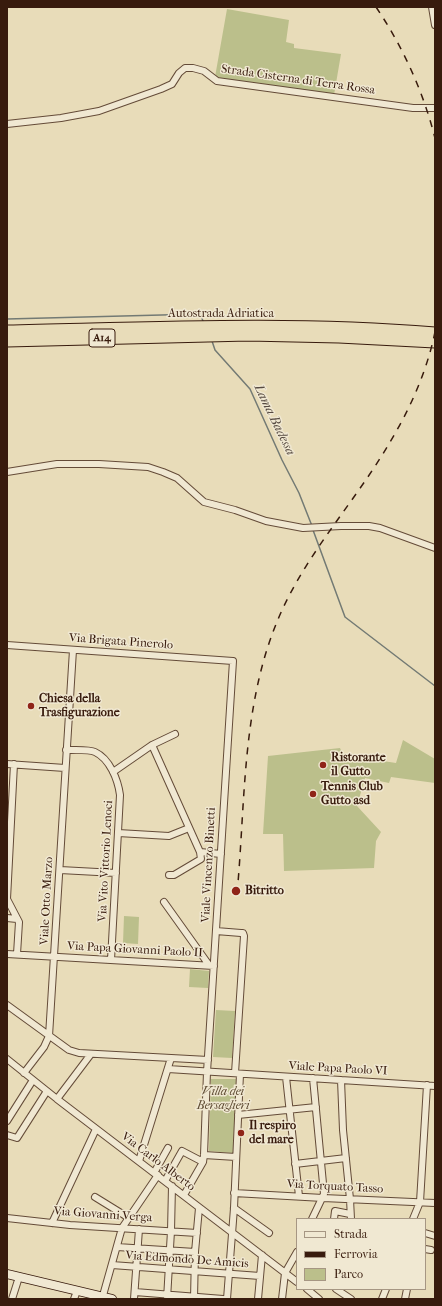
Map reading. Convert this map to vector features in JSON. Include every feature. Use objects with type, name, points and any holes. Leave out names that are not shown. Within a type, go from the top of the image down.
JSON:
[{"type":"highway","name":"Autostrada Adriatica","points":[[7,331],[196,331],[364,328],[435,333]]},
{"type":"highway","name":"Autostrada Adriatica","points":[[248,330],[435,342]]},
{"type":"highway","name":"Autostrada Adriatica","points":[[7,341],[196,331]]},
{"type":"main road","points":[[7,1274],[76,1295],[112,1299]]},
{"type":"street","points":[[432,7],[435,25]]},
{"type":"street","name":"Strada Cisterna di Terra Rossa","points":[[7,124],[61,118],[100,110],[172,84],[179,73],[185,68],[193,68],[204,71],[217,82],[413,108],[435,108]]},
{"type":"street","points":[[7,472],[57,464],[99,464],[148,468],[177,478],[204,502],[235,510],[266,522],[303,528],[348,526],[380,528],[435,548]]},
{"type":"street","name":"Via Brigata Pinerolo","points":[[7,645],[233,661]]},
{"type":"street","name":"Viale Otto Marzo","points":[[49,1036],[73,650]]},
{"type":"street","name":"Viale Vincenzo Binetti","points":[[203,1162],[212,965],[216,931],[233,661]]},
{"type":"street","points":[[113,772],[152,745],[175,734]]},
{"type":"street","points":[[152,745],[200,852],[201,859],[174,875],[169,875]]},
{"type":"street","name":"Via Vito Vittorio Lenoci","points":[[66,750],[96,753],[104,759],[119,784],[120,795],[111,960]]},
{"type":"street","points":[[7,764],[65,768]]},
{"type":"street","points":[[14,764],[7,899],[9,907],[19,922],[17,954]]},
{"type":"street","points":[[118,833],[169,836],[189,828]]},
{"type":"street","points":[[200,852],[221,854]]},
{"type":"street","points":[[60,870],[116,873]]},
{"type":"street","points":[[164,902],[212,965]]},
{"type":"street","points":[[7,918],[17,919]]},
{"type":"street","points":[[216,931],[243,933],[244,936],[234,1208],[227,1299]]},
{"type":"street","name":"Via Papa Giovanni Paolo II","points":[[7,954],[212,965]]},
{"type":"street","points":[[7,1005],[69,1050],[79,1053],[208,1060]]},
{"type":"street","points":[[24,1073],[44,1047],[49,1036]]},
{"type":"street","points":[[57,1099],[91,1054]]},
{"type":"street","points":[[139,1161],[171,1058]]},
{"type":"street","name":"Via Carlo Alberto","points":[[7,1059],[96,1129],[296,1281]]},
{"type":"street","name":"Viale Papa Paolo VI","points":[[168,1069],[435,1086]]},
{"type":"street","points":[[286,1077],[299,1196]]},
{"type":"street","points":[[313,1078],[324,1194],[313,1218]]},
{"type":"street","points":[[7,1121],[33,1080]]},
{"type":"street","points":[[334,1218],[335,1211],[351,1216],[343,1130],[341,1080]]},
{"type":"street","points":[[413,1218],[420,1202],[427,1085]]},
{"type":"street","points":[[7,1135],[17,1138],[47,1091]]},
{"type":"street","points":[[238,1115],[316,1107]]},
{"type":"street","points":[[52,1223],[96,1129]]},
{"type":"street","points":[[102,1298],[122,1228],[156,1174],[168,1148]]},
{"type":"street","points":[[165,1181],[182,1151],[203,1162],[184,1195]]},
{"type":"street","points":[[204,1154],[236,1157]]},
{"type":"street","points":[[295,1164],[346,1158]]},
{"type":"street","points":[[167,1297],[172,1186]]},
{"type":"street","name":"Via Torquato Tasso","points":[[234,1193],[435,1203]]},
{"type":"street","points":[[95,1197],[129,1218]]},
{"type":"street","points":[[194,1298],[197,1233],[200,1208]]},
{"type":"street","points":[[234,1208],[269,1233]]},
{"type":"street","name":"Via Giovanni Verga","points":[[7,1218],[52,1223],[197,1233]]},
{"type":"street","points":[[139,1229],[135,1296],[223,1299]]},
{"type":"street","points":[[117,1247],[196,1252]]},
{"type":"street","points":[[282,1299],[285,1273],[296,1254]]},
{"type":"street","points":[[258,1299],[262,1255]]},
{"type":"street","name":"Via Edmondo De Amicis","points":[[112,1265],[260,1276]]},
{"type":"street","points":[[12,1299],[19,1277]]},
{"type":"street","points":[[308,1290],[319,1299]]},
{"type":"street","points":[[338,1290],[351,1299]]},
{"type":"green space","points":[[227,9],[289,20],[286,42],[294,44],[294,48],[341,54],[334,95],[215,77]]},
{"type":"green space","name":"Tennis Club Gutto asd","points":[[403,740],[435,759],[435,783],[391,777],[389,783],[365,778],[357,806],[381,832],[376,841],[374,868],[284,871],[283,834],[263,834],[268,756],[340,748],[343,755],[396,763]]},
{"type":"green space","points":[[124,916],[139,917],[138,944],[123,943]]},
{"type":"green space","points":[[190,969],[209,971],[208,988],[189,987]]},
{"type":"green space","points":[[216,1010],[235,1011],[232,1058],[213,1057]]},
{"type":"green space","name":"Villa dei Bersaglieri","points":[[211,1079],[236,1079],[233,1153],[209,1151]]},
{"type":"waterway","name":"Lama Badessa","points":[[7,319],[200,314],[203,321]]},
{"type":"waterway","name":"Lama Badessa","points":[[212,341],[215,350],[250,389],[282,460],[299,493],[312,526]]},
{"type":"waterway","name":"Lama Badessa","points":[[313,530],[345,617],[435,686]]},
{"type":"railway","points":[[376,7],[395,38],[411,70],[425,103],[435,138]]},
{"type":"railway","points":[[237,894],[244,784],[248,748],[260,675],[270,640],[295,584],[321,543],[377,463],[404,416],[423,375],[435,332]]},
{"type":"place","name":"Chiesa della Trasfigurazione","points":[[31,706]]},
{"type":"place","name":"Ristorante il Gutto","points":[[323,765]]},
{"type":"place","name":"Tennis Club Gutto asd","points":[[313,794]]},
{"type":"place","name":"Bitritto","points":[[236,891]]},
{"type":"place","name":"Il respiro del mare","points":[[241,1133]]}]
